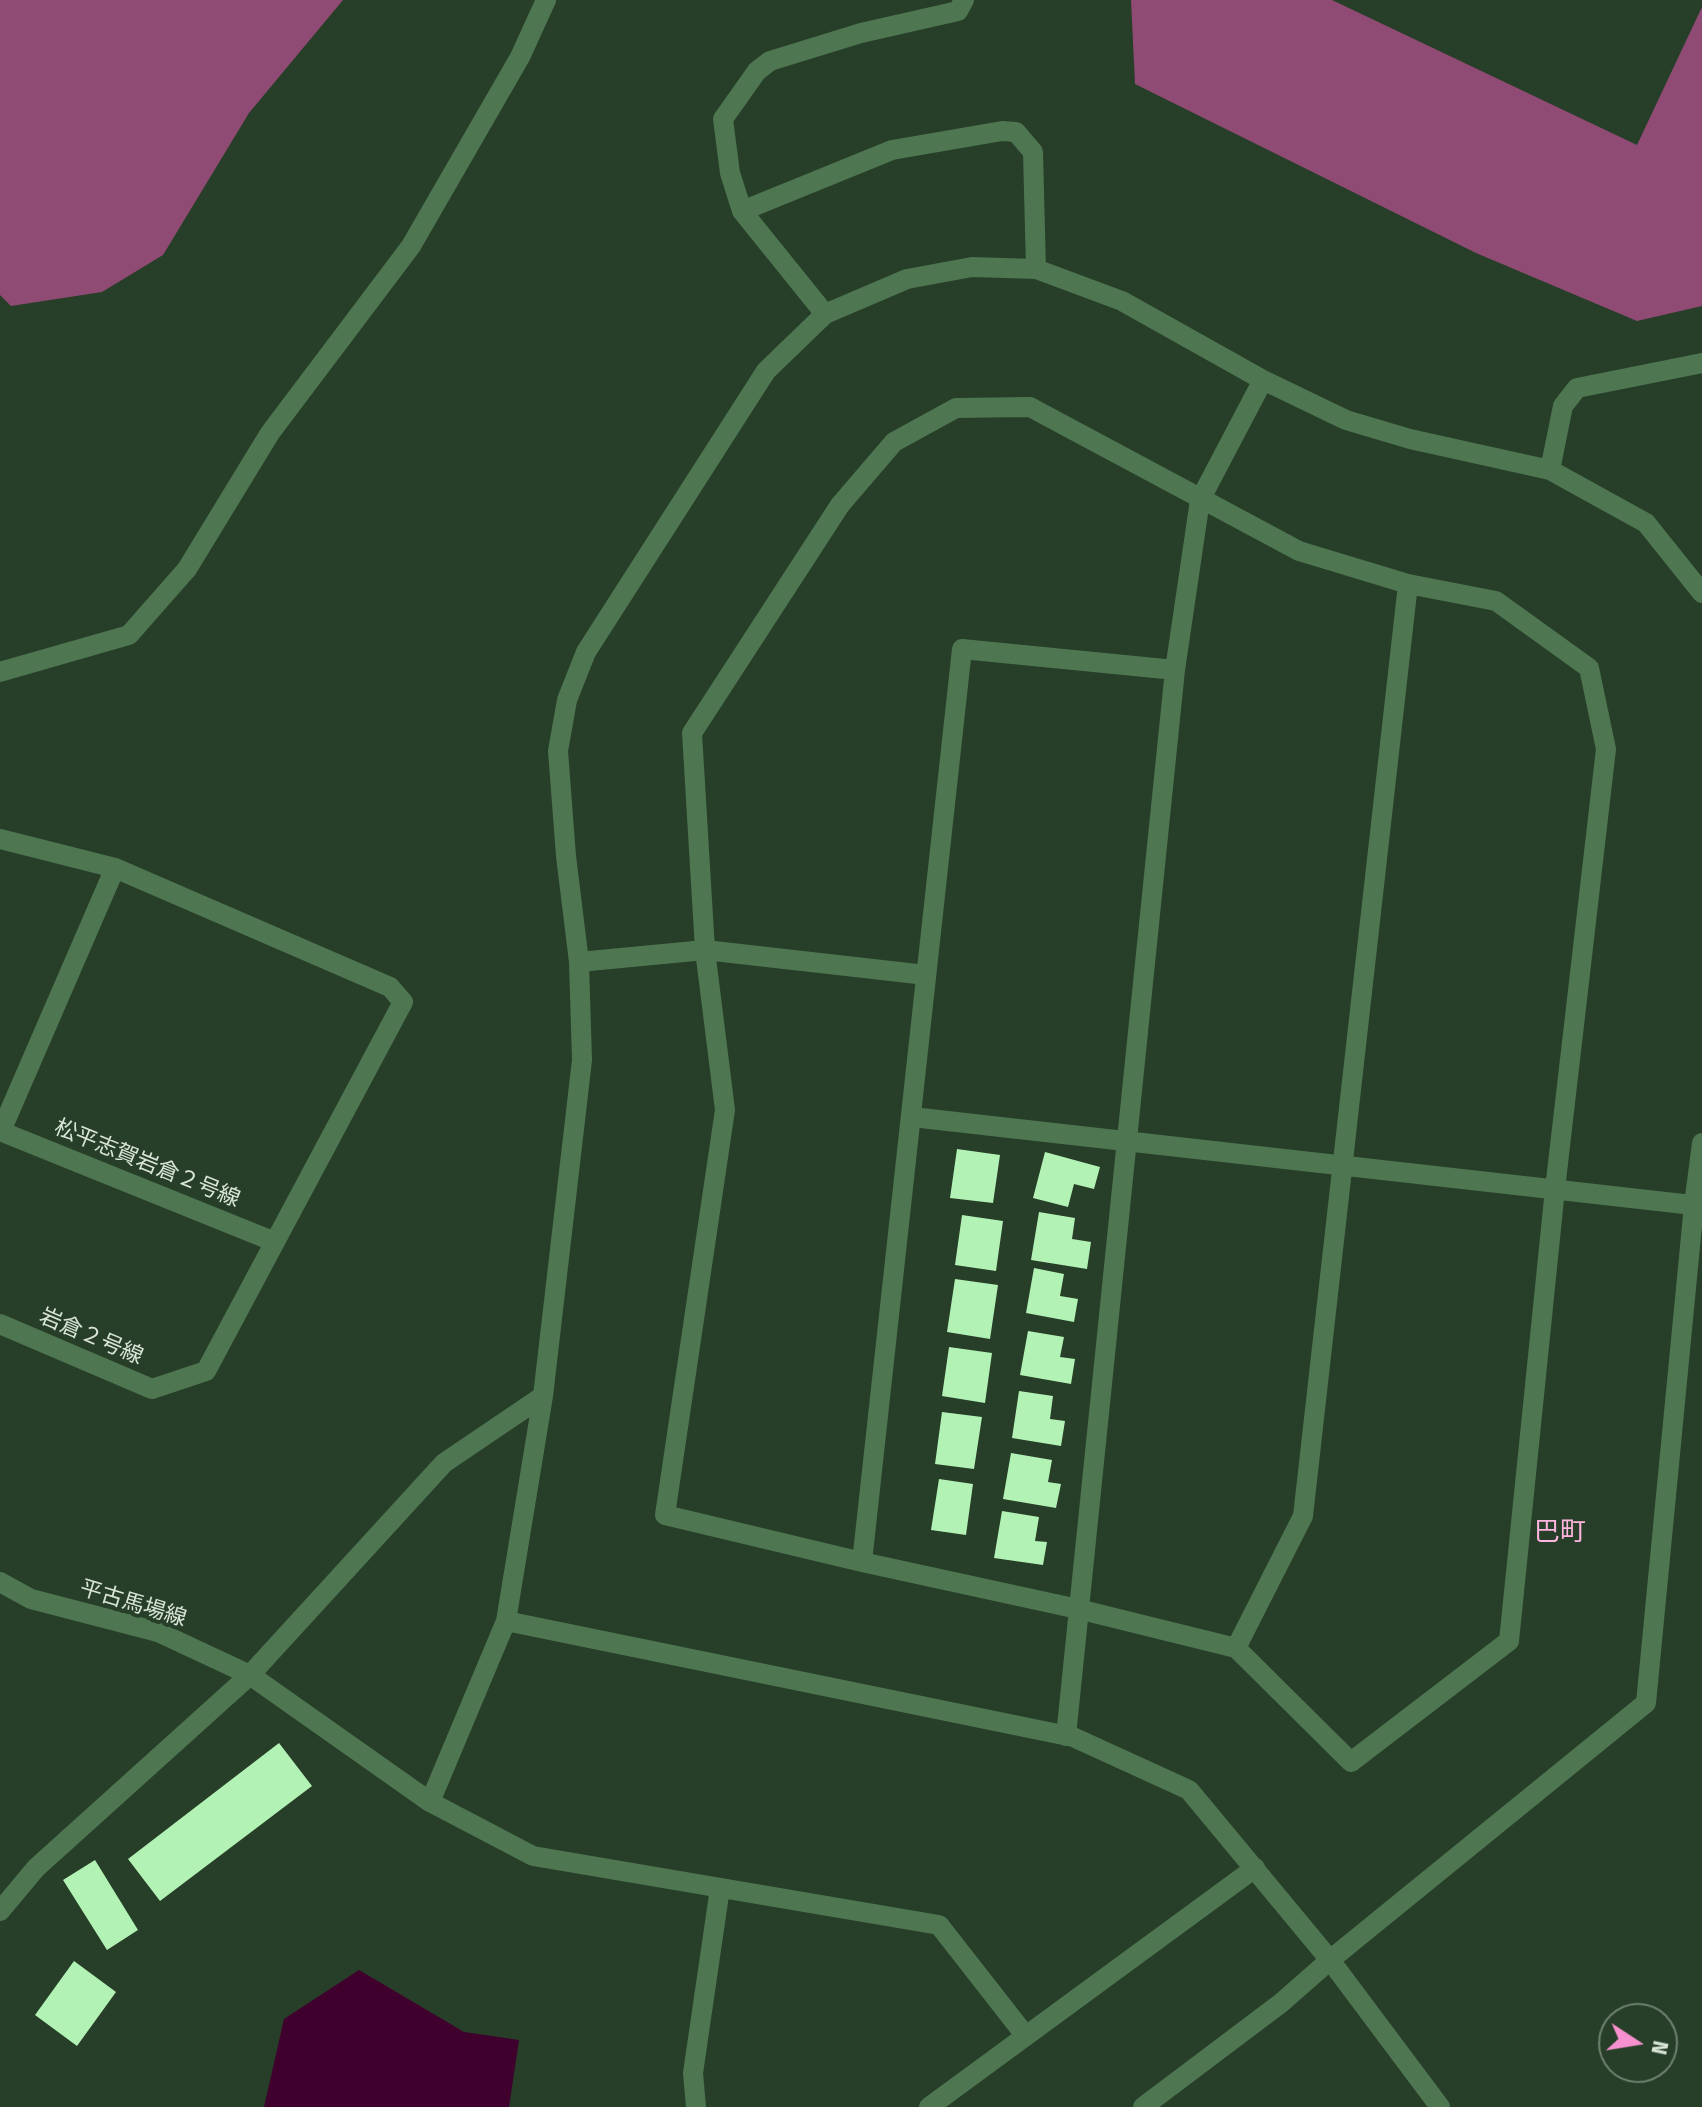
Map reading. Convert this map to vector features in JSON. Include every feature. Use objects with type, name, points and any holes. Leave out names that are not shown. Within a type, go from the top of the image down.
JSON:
[{"type":"street","points":[[0,672],[129,635],[187,569],[270,433],[411,246],[520,57],[546,0]]},
{"type":"street","points":[[825,314],[742,211],[730,173],[723,119],[757,71],[770,61],[861,33],[958,11],[964,0]]},
{"type":"street","points":[[742,211],[892,150],[1002,131],[1016,132],[1033,152],[1036,269]]},
{"type":"street","points":[[430,1802],[506,1621],[543,1396],[582,1060],[579,962],[566,856],[558,751],[567,700],[586,652],[766,371],[825,314],[907,279],[972,267],[1036,269],[1122,301],[1263,380],[1346,420],[1410,439],[1550,470],[1646,523],[1702,593]]},
{"type":"street","points":[[1550,470],[1563,406],[1577,388],[1702,363]]},
{"type":"street","points":[[1066,1736],[1175,670],[1200,500],[1263,380]]},
{"type":"street","points":[[1030,407],[1299,551],[1408,584],[1496,601],[1589,668],[1606,749],[1555,1189],[1509,1641],[1351,1762],[1236,1648],[665,1515],[725,1110],[705,950],[692,733],[840,505],[894,442],[956,408],[1030,407]]},
{"type":"street","points":[[1236,1648],[1303,1516],[1408,584]]},
{"type":"street","points":[[862,1562],[962,649],[1175,670]]},
{"type":"street","points":[[0,839],[115,868],[0,1131]]},
{"type":"street","name":"岩倉２号線","points":[[0,1324],[152,1389],[206,1371],[403,1002],[390,987],[115,868]]},
{"type":"street","points":[[579,962],[705,950],[926,975]]},
{"type":"street","points":[[912,1117],[1698,1206]]},
{"type":"street","name":"松平志賀岩倉２号線","points":[[0,1131],[275,1242]]},
{"type":"street","points":[[1143,2107],[1281,2003],[1646,1703],[1702,1143]]},
{"type":"street","points":[[1,1908],[36,1868],[250,1675],[444,1463],[543,1396]]},
{"type":"street","name":"平古馬場線","points":[[0,1582],[31,1599],[158,1632],[250,1675],[430,1802],[533,1856],[939,1925],[1025,2035]]},
{"type":"street","points":[[506,1621],[1066,1736],[1189,1790],[1330,1960],[1440,2107]]},
{"type":"street","points":[[929,2107],[1255,1868]]},
{"type":"street","points":[[696,2107],[693,2073],[720,1888]]},
{"type":"shaded area","points":[[0,0],[343,0],[249,113],[163,255],[102,292],[11,306],[0,295]]},
{"type":"shaded area","points":[[1131,0],[1332,0],[1637,145],[1702,7],[1702,306],[1637,321],[1476,253],[1135,84]]},
{"type":"shaded area","points":[[359,1970],[464,2032],[519,2040],[509,2107],[264,2107],[284,2019]]},
{"type":"building","points":[[957,1149],[1000,1155],[993,1203],[950,1198]]},
{"type":"building","points":[[1045,1152],[1100,1167],[1094,1189],[1074,1184],[1068,1207],[1033,1198]]},
{"type":"building","points":[[1039,1212],[1075,1218],[1072,1239],[1091,1242],[1087,1269],[1031,1260]]},
{"type":"building","points":[[962,1215],[1003,1221],[996,1271],[955,1265]]},
{"type":"building","points":[[1034,1268],[1064,1274],[1060,1296],[1078,1299],[1074,1322],[1026,1313]]},
{"type":"building","points":[[955,1279],[998,1285],[990,1339],[947,1332]]},
{"type":"building","points":[[1028,1331],[1064,1337],[1060,1357],[1075,1359],[1071,1384],[1020,1375]]},
{"type":"building","points":[[949,1347],[992,1353],[985,1403],[942,1396]]},
{"type":"building","points":[[1019,1391],[1053,1396],[1050,1419],[1065,1421],[1061,1446],[1012,1438]]},
{"type":"building","points":[[942,1412],[982,1417],[974,1469],[935,1464]]},
{"type":"building","points":[[1011,1453],[1052,1460],[1048,1482],[1061,1484],[1056,1508],[1003,1499]]},
{"type":"building","points":[[939,1479],[973,1484],[966,1535],[931,1530]]},
{"type":"building","points":[[1002,1511],[1039,1517],[1035,1541],[1047,1542],[1043,1565],[994,1558]]},
{"type":"building","points":[[279,1743],[312,1786],[160,1901],[128,1859]]},
{"type":"building","points":[[95,1860],[138,1930],[107,1950],[63,1880]]},
{"type":"building","points":[[74,1961],[116,1992],[77,2046],[35,2015]]},
{"type":"district","name":"巴町","points":[[1560,1533]]}]
